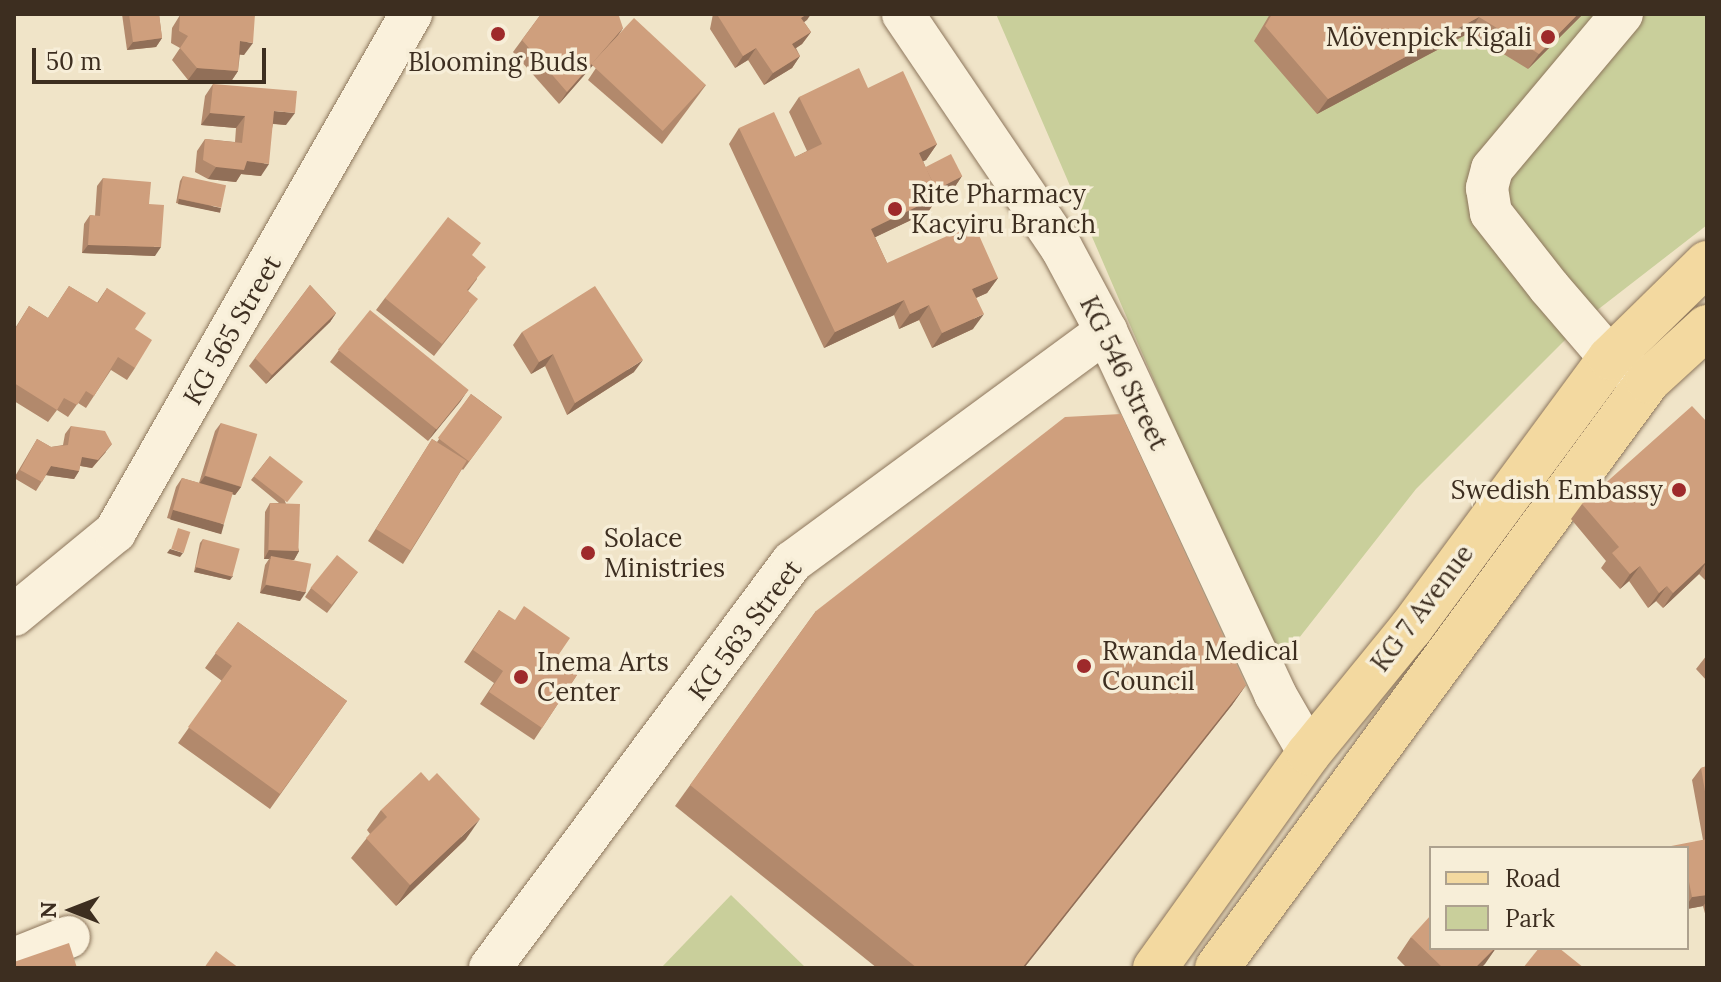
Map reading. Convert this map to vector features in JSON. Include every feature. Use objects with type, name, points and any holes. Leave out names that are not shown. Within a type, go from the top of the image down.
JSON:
[{"type":"main road","name":"KG 7 Avenue","points":[[1155,968],[1309,753],[1411,628],[1610,358],[1707,263]]},
{"type":"main road","name":"KG 7 Avenue","points":[[1217,968],[1648,381],[1707,327]]},
{"type":"street","name":"KG 565 Street","points":[[14,615],[115,532],[411,14]]},
{"type":"street","name":"KG 546 Street","points":[[903,14],[1061,247],[1106,331],[1275,694],[1309,753]]},
{"type":"street","points":[[1622,14],[1492,169],[1487,188],[1491,213],[1610,358],[1648,381]]},
{"type":"street","name":"KG 563 Street","points":[[490,968],[792,562],[1106,331]]},
{"type":"street","points":[[14,959],[69,937]]},
{"type":"green space","points":[[996,14],[1707,14],[1707,225],[1587,318],[1416,489],[1277,666]]},
{"type":"green space","points":[[731,895],[806,968],[661,968]]},
{"type":"building","points":[[129,14],[159,14],[162,38],[133,42]]},
{"type":"building","points":[[255,14],[253,43],[240,41],[238,71],[197,68],[180,48],[188,36],[179,31],[180,15]]},
{"type":"building","points":[[541,14],[621,14],[623,28],[567,92],[522,40]]},
{"type":"building","points":[[719,14],[807,14],[801,18],[811,32],[792,44],[800,56],[773,73],[756,48],[743,56]]},
{"type":"building","points":[[1272,14],[1578,14],[1539,54],[1479,17],[1328,99],[1265,26]]},
{"type":"building","points":[[634,18],[706,85],[663,131],[591,64]]},
{"type":"building","points":[[859,68],[868,88],[903,71],[937,144],[919,153],[939,196],[871,229],[887,263],[974,224],[998,278],[972,289],[984,314],[942,333],[929,305],[910,314],[904,300],[835,332],[739,128],[774,112],[795,157],[822,144],[799,97]]},
{"type":"building","points":[[213,84],[297,91],[295,113],[274,111],[269,164],[247,161],[244,170],[216,167],[203,160],[205,139],[242,143],[245,116],[210,113]]},
{"type":"building","points":[[951,154],[962,176],[937,189],[925,167]]},
{"type":"building","points":[[183,176],[226,185],[221,208],[178,198]]},
{"type":"building","points":[[103,178],[151,182],[149,204],[164,205],[161,247],[88,245],[90,215],[100,216]]},
{"type":"building","points":[[448,217],[481,243],[472,255],[486,267],[467,290],[478,299],[442,344],[385,298]]},
{"type":"building","points":[[310,285],[336,313],[272,375],[255,358]]},
{"type":"building","points":[[69,286],[98,303],[107,288],[146,313],[135,329],[152,340],[135,368],[118,357],[94,396],[86,391],[77,405],[64,398],[57,410],[14,383],[14,331],[29,306],[48,318]]},
{"type":"building","points":[[595,286],[643,360],[575,403],[553,354],[539,362],[522,332]]},
{"type":"building","points":[[370,310],[469,390],[437,430],[338,350]]},
{"type":"building","points":[[471,394],[502,417],[469,461],[438,438]]},
{"type":"building","name":"Swedish Embassy","points":[[1692,406],[1707,422],[1707,561],[1673,593],[1667,586],[1659,593],[1640,566],[1630,574],[1612,553],[1619,547],[1582,504]]},
{"type":"building","points":[[1121,414],[1246,685],[1022,968],[917,968],[690,785],[816,611],[1065,417]]},
{"type":"building","points":[[221,423],[257,434],[241,487],[205,476]]},
{"type":"building","points":[[71,426],[105,431],[112,444],[98,460],[82,457],[79,471],[51,466],[42,482],[20,470],[37,439],[51,447],[68,445]]},
{"type":"building","points":[[432,439],[467,461],[411,551],[376,529]]},
{"type":"building","points":[[270,456],[303,482],[287,502],[254,476]]},
{"type":"building","points":[[182,478],[233,493],[224,524],[173,510]]},
{"type":"building","points":[[270,503],[300,504],[298,551],[268,550]]},
{"type":"building","points":[[178,528],[190,532],[184,553],[171,549]]},
{"type":"building","points":[[203,539],[240,549],[232,577],[195,567]]},
{"type":"building","points":[[337,555],[358,572],[332,605],[311,588]]},
{"type":"building","points":[[271,556],[311,564],[306,592],[265,584]]},
{"type":"building","name":"Inema Arts Center","points":[[524,606],[570,638],[555,660],[577,675],[542,728],[489,692],[503,671],[473,650],[499,610],[515,620]]},
{"type":"building","points":[[238,622],[347,701],[280,794],[188,727],[232,666],[215,653]]},
{"type":"building","points":[[1707,766],[1707,803],[1701,768]]},
{"type":"building","points":[[421,772],[429,781],[437,773],[480,819],[410,885],[366,838],[387,817],[381,810]]},
{"type":"building","points":[[1707,839],[1707,895],[1692,897],[1689,846],[1671,846]]},
{"type":"building","points":[[1429,917],[1429,950],[1493,950],[1475,968],[1443,968],[1411,937]]},
{"type":"building","points":[[69,943],[77,968],[14,968],[14,962]]},
{"type":"building","points":[[1537,950],[1562,950],[1584,968],[1523,968]]},
{"type":"building","points":[[216,951],[239,968],[204,968]]},
{"type":"place","name":"Blooming Buds","points":[[498,34]]},
{"type":"place","name":"Mövenpick Kigali","points":[[1548,37]]},
{"type":"place","name":"Rite Pharmacy Kacyiru Branch","points":[[895,209]]},
{"type":"place","name":"Swedish Embassy","points":[[1679,490]]},
{"type":"place","name":"Solace Ministries","points":[[588,553]]},
{"type":"place","name":"Rwanda Medical Council","points":[[1084,666]]},
{"type":"place","name":"Inema Arts Center","points":[[521,677]]}]
